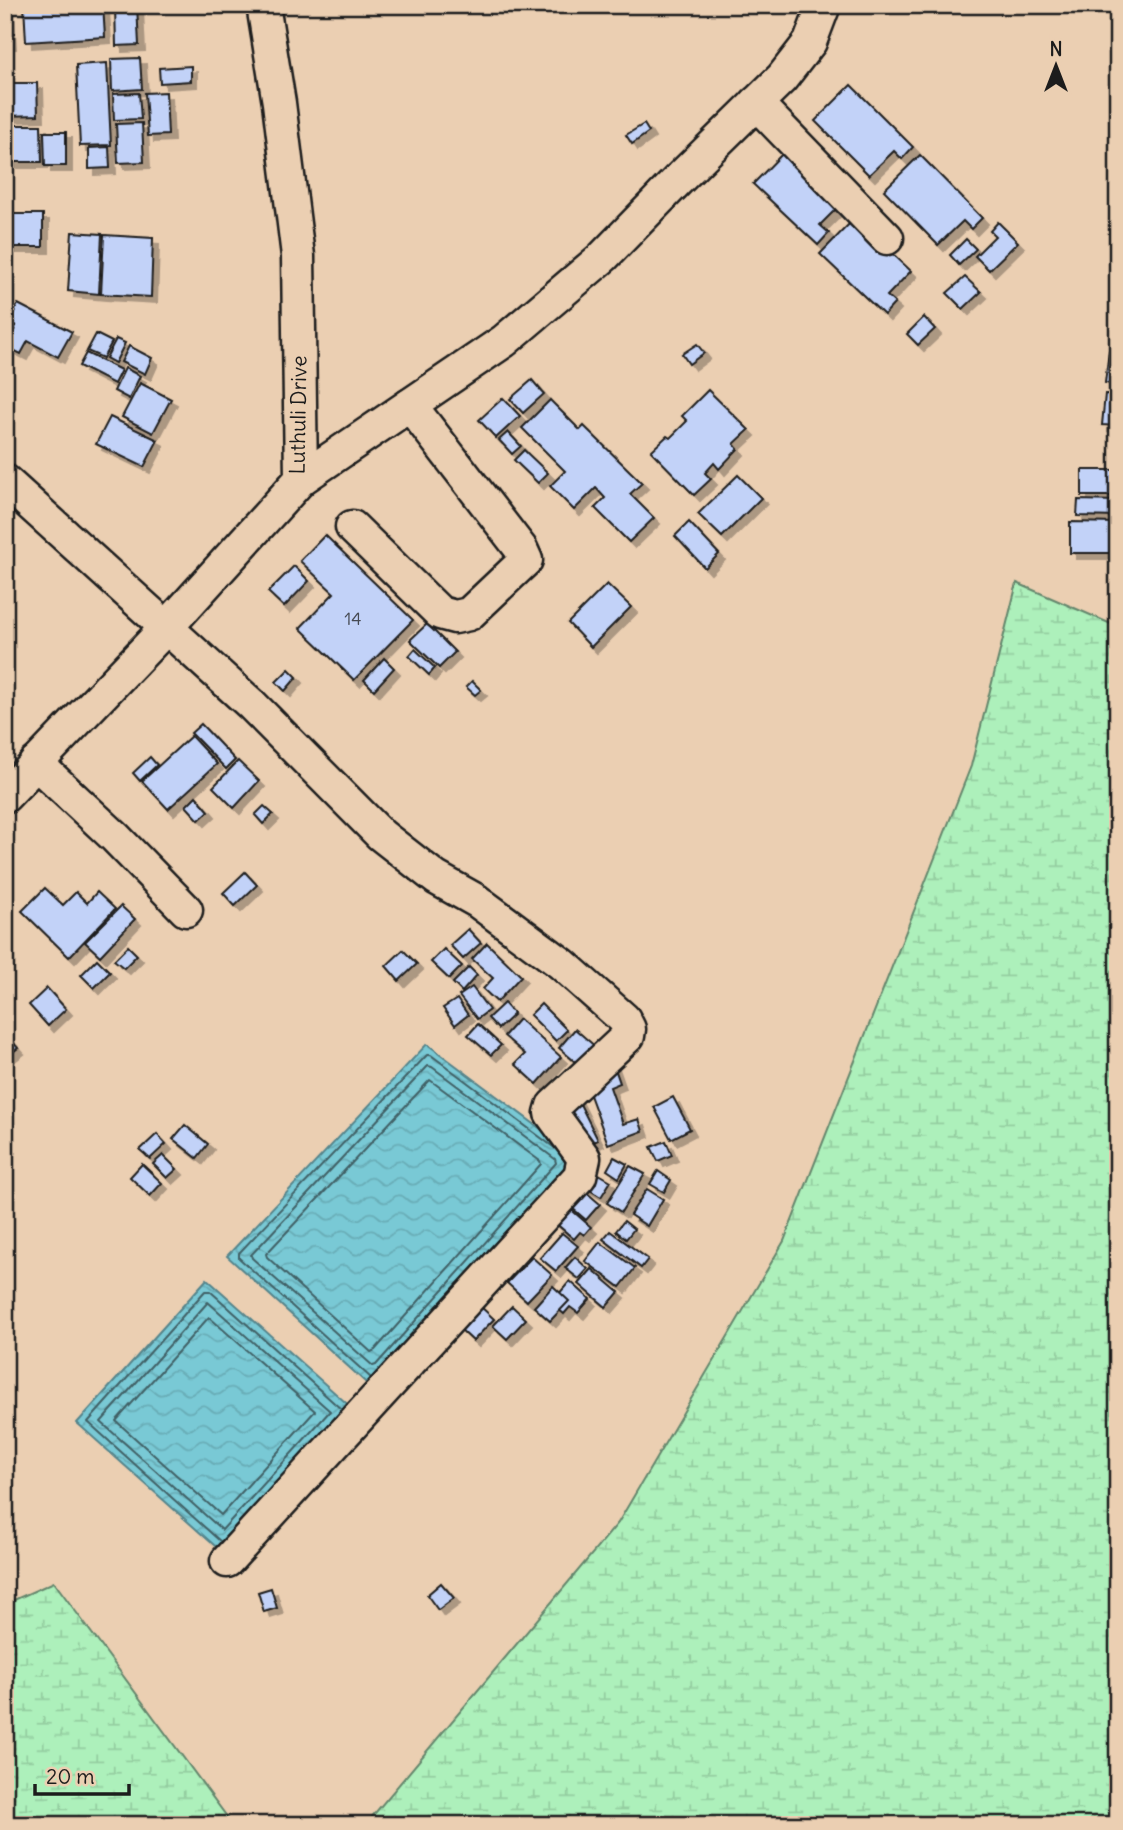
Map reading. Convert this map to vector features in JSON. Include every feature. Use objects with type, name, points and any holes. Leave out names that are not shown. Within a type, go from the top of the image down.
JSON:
[{"type":"street","name":"Luthuli Drive","points":[[5,796],[167,627],[301,479],[299,256],[263,5]]},
{"type":"street","points":[[301,479],[504,341],[603,257],[782,78],[810,42],[824,5]]},
{"type":"street","points":[[756,103],[887,239]]},
{"type":"street","points":[[352,527],[440,613],[455,617],[469,614],[526,560],[521,549],[410,405]]},
{"type":"street","points":[[5,481],[251,705],[381,835],[436,878],[477,901],[562,964],[624,1019],[629,1029],[628,1036],[553,1106],[551,1113],[584,1158],[580,1176],[227,1561]]},
{"type":"street","points":[[36,762],[186,910]]},
{"type":"green space","points":[[1017,583],[1118,627],[1118,1825],[365,1825],[618,1523],[784,1241],[971,766]]},
{"type":"green space","points":[[54,1582],[233,1825],[5,1825],[5,1604]]},
{"type":"water","points":[[427,1044],[581,1159],[374,1390],[227,1256]]},
{"type":"water","points":[[207,1279],[353,1409],[223,1553],[77,1423]]},
{"type":"building","points":[[24,5],[103,5],[105,37],[26,42]]},
{"type":"building","points":[[115,5],[137,5],[139,45],[116,46]]},
{"type":"building","points":[[5,12],[8,12],[10,43],[5,43]]},
{"type":"building","points":[[140,58],[142,89],[112,91],[111,59]]},
{"type":"building","points":[[107,63],[111,145],[80,146],[76,65]]},
{"type":"building","points":[[191,66],[191,81],[160,83],[159,68]]},
{"type":"building","points":[[6,83],[37,83],[38,115],[6,116]]},
{"type":"building","points":[[851,85],[913,147],[902,159],[894,151],[869,175],[815,121]]},
{"type":"building","points":[[166,92],[168,135],[148,136],[145,93]]},
{"type":"building","points":[[139,93],[141,119],[114,120],[113,94]]},
{"type":"building","points":[[142,123],[144,162],[118,163],[116,124]]},
{"type":"building","points":[[644,124],[649,132],[632,144],[626,135]]},
{"type":"building","points":[[5,125],[41,125],[42,162],[5,162]]},
{"type":"building","points":[[44,132],[66,132],[66,166],[45,166]]},
{"type":"building","points":[[109,147],[110,168],[89,169],[89,148]]},
{"type":"building","points":[[788,148],[844,201],[820,225],[829,233],[818,245],[753,184]]},
{"type":"building","points":[[920,155],[982,218],[971,229],[963,221],[938,245],[884,190]]},
{"type":"building","points":[[5,214],[43,214],[43,247],[5,247]]},
{"type":"building","points":[[855,218],[911,271],[887,296],[895,303],[884,315],[820,254]]},
{"type":"building","points":[[998,222],[1018,242],[989,270],[975,256],[995,236],[990,231]]},
{"type":"building","points":[[72,232],[102,234],[99,294],[68,291]]},
{"type":"building","points":[[104,235],[153,238],[151,297],[101,294]]},
{"type":"building","points":[[966,239],[976,249],[959,265],[950,255]]},
{"type":"building","points":[[965,277],[981,292],[963,309],[947,293]]},
{"type":"building","points":[[18,304],[72,332],[58,357],[28,341],[21,354],[5,346],[16,326],[9,322]]},
{"type":"building","points":[[924,317],[935,329],[918,345],[907,334]]},
{"type":"building","points":[[96,334],[112,342],[103,358],[87,351]]},
{"type":"building","points":[[116,339],[125,343],[115,363],[106,358]]},
{"type":"building","points":[[697,344],[704,353],[689,364],[682,354]]},
{"type":"building","points":[[129,346],[152,358],[145,374],[121,362]]},
{"type":"building","points":[[1109,351],[1118,352],[1118,385],[1105,383]]},
{"type":"building","points":[[86,353],[121,370],[114,384],[79,366]]},
{"type":"building","points":[[125,368],[140,376],[129,399],[114,391]]},
{"type":"building","points":[[532,380],[544,394],[523,413],[510,399]]},
{"type":"building","points":[[140,383],[171,399],[153,433],[122,417]]},
{"type":"building","points":[[708,390],[749,430],[734,444],[738,449],[719,469],[714,463],[705,473],[711,479],[694,495],[651,451],[667,436],[670,438],[687,421],[682,416]]},
{"type":"building","points":[[1105,394],[1118,395],[1118,426],[1102,425]]},
{"type":"building","points":[[503,398],[520,416],[496,438],[479,420]]},
{"type":"building","points":[[550,400],[580,430],[584,426],[642,483],[630,494],[654,518],[629,542],[595,508],[605,498],[596,488],[574,510],[550,486],[565,471],[522,428]]},
{"type":"building","points":[[110,417],[158,440],[144,467],[96,444]]},
{"type":"building","points":[[508,432],[521,446],[512,454],[499,440]]},
{"type":"building","points":[[524,450],[548,473],[538,483],[514,460]]},
{"type":"building","points":[[1082,470],[1118,470],[1118,496],[1082,496]]},
{"type":"building","points":[[738,475],[761,498],[722,537],[698,514]]},
{"type":"building","points":[[1078,500],[1118,501],[1118,517],[1077,516]]},
{"type":"building","points":[[689,522],[719,554],[705,568],[675,536]]},
{"type":"building","points":[[1070,522],[1118,523],[1118,553],[1070,553]]},
{"type":"building","points":[[325,535],[413,620],[354,680],[300,628],[334,593],[300,561]]},
{"type":"building","points":[[294,566],[309,581],[284,607],[268,592]]},
{"type":"building","points":[[607,584],[631,607],[591,647],[568,623]]},
{"type":"building","points":[[427,624],[455,652],[439,668],[410,640]]},
{"type":"building","points":[[415,649],[435,668],[429,675],[409,656]]},
{"type":"building","points":[[384,658],[394,668],[374,690],[364,680]]},
{"type":"building","points":[[289,669],[297,677],[285,691],[276,682]]},
{"type":"building","points":[[472,681],[481,690],[475,695],[466,687]]},
{"type":"building","points":[[201,724],[235,760],[226,769],[191,733]]},
{"type":"building","points":[[191,736],[217,764],[168,809],[142,781]]},
{"type":"building","points":[[150,757],[157,765],[140,781],[133,773]]},
{"type":"building","points":[[238,761],[259,781],[234,808],[213,787]]},
{"type":"building","points":[[196,796],[209,811],[199,820],[186,806]]},
{"type":"building","points":[[264,806],[273,814],[263,824],[255,815]]},
{"type":"building","points":[[245,872],[257,885],[235,906],[223,893]]},
{"type":"building","points":[[45,888],[63,905],[76,892],[87,903],[97,892],[115,909],[69,957],[22,911]]},
{"type":"building","points":[[121,906],[135,919],[100,956],[85,942]]},
{"type":"building","points":[[468,929],[481,943],[463,959],[450,945]]},
{"type":"building","points":[[487,943],[521,976],[497,1002],[483,989],[493,978],[472,959]]},
{"type":"building","points":[[128,946],[137,955],[124,968],[114,960]]},
{"type":"building","points":[[444,949],[462,966],[449,979],[431,962]]},
{"type":"building","points":[[403,950],[417,964],[399,981],[386,966]]},
{"type":"building","points":[[97,959],[110,972],[94,988],[81,975]]},
{"type":"building","points":[[469,967],[477,975],[462,992],[453,983]]},
{"type":"building","points":[[472,987],[489,1010],[477,1019],[459,996]]},
{"type":"building","points":[[47,988],[66,1009],[48,1026],[29,1005]]},
{"type":"building","points":[[457,999],[468,1015],[455,1025],[443,1008]]},
{"type":"building","points":[[504,1003],[514,1014],[498,1029],[488,1018]]},
{"type":"building","points":[[541,1004],[567,1030],[556,1041],[530,1015]]},
{"type":"building","points":[[519,1019],[561,1057],[537,1084],[515,1064],[525,1054],[504,1036]]},
{"type":"building","points":[[478,1024],[501,1045],[491,1055],[468,1035]]},
{"type":"building","points":[[575,1029],[597,1048],[580,1066],[559,1048]]},
{"type":"building","points":[[5,1033],[18,1048],[5,1058]]},
{"type":"building","points":[[612,1060],[620,1083],[610,1087],[623,1124],[639,1119],[643,1131],[608,1144],[583,1076]]},
{"type":"building","points":[[576,1096],[598,1140],[578,1150],[556,1106]]},
{"type":"building","points":[[673,1097],[690,1129],[671,1139],[654,1107]]},
{"type":"building","points":[[185,1125],[208,1144],[197,1158],[173,1139]]},
{"type":"building","points":[[157,1134],[166,1144],[150,1159],[140,1150]]},
{"type":"building","points":[[666,1141],[672,1155],[658,1161],[651,1147]]},
{"type":"building","points":[[163,1155],[177,1169],[167,1178],[153,1164]]},
{"type":"building","points":[[614,1157],[627,1164],[619,1178],[607,1170]]},
{"type":"building","points":[[142,1164],[162,1183],[150,1196],[130,1177]]},
{"type":"building","points":[[630,1166],[645,1174],[621,1212],[607,1203]]},
{"type":"building","points":[[587,1167],[611,1181],[601,1197],[578,1183]]},
{"type":"building","points":[[658,1171],[671,1180],[664,1192],[650,1184]]},
{"type":"building","points":[[578,1185],[600,1204],[586,1220],[564,1201]]},
{"type":"building","points":[[647,1189],[663,1199],[647,1226],[630,1215]]},
{"type":"building","points":[[559,1199],[591,1227],[584,1235],[580,1232],[574,1239],[546,1215]]},
{"type":"building","points":[[624,1221],[634,1229],[626,1239],[616,1231]]},
{"type":"building","points":[[610,1231],[648,1259],[641,1268],[603,1239]]},
{"type":"building","points":[[562,1233],[578,1246],[556,1271],[540,1258]]},
{"type":"building","points":[[600,1242],[635,1268],[620,1287],[585,1261]]},
{"type":"building","points":[[532,1257],[552,1275],[527,1301],[507,1283]]},
{"type":"building","points":[[575,1257],[588,1269],[579,1279],[565,1268]]},
{"type":"building","points":[[592,1269],[619,1292],[606,1307],[579,1284]]},
{"type":"building","points":[[570,1281],[590,1299],[578,1313],[570,1307],[564,1314],[551,1303]]},
{"type":"building","points":[[553,1286],[569,1301],[550,1321],[534,1307]]},
{"type":"building","points":[[479,1305],[494,1319],[473,1341],[458,1327]]},
{"type":"building","points":[[512,1306],[526,1319],[507,1339],[493,1326]]},
{"type":"building","points":[[441,1583],[454,1598],[438,1610],[427,1595]]},
{"type":"building","points":[[271,1588],[277,1608],[264,1612],[258,1592]]}]
